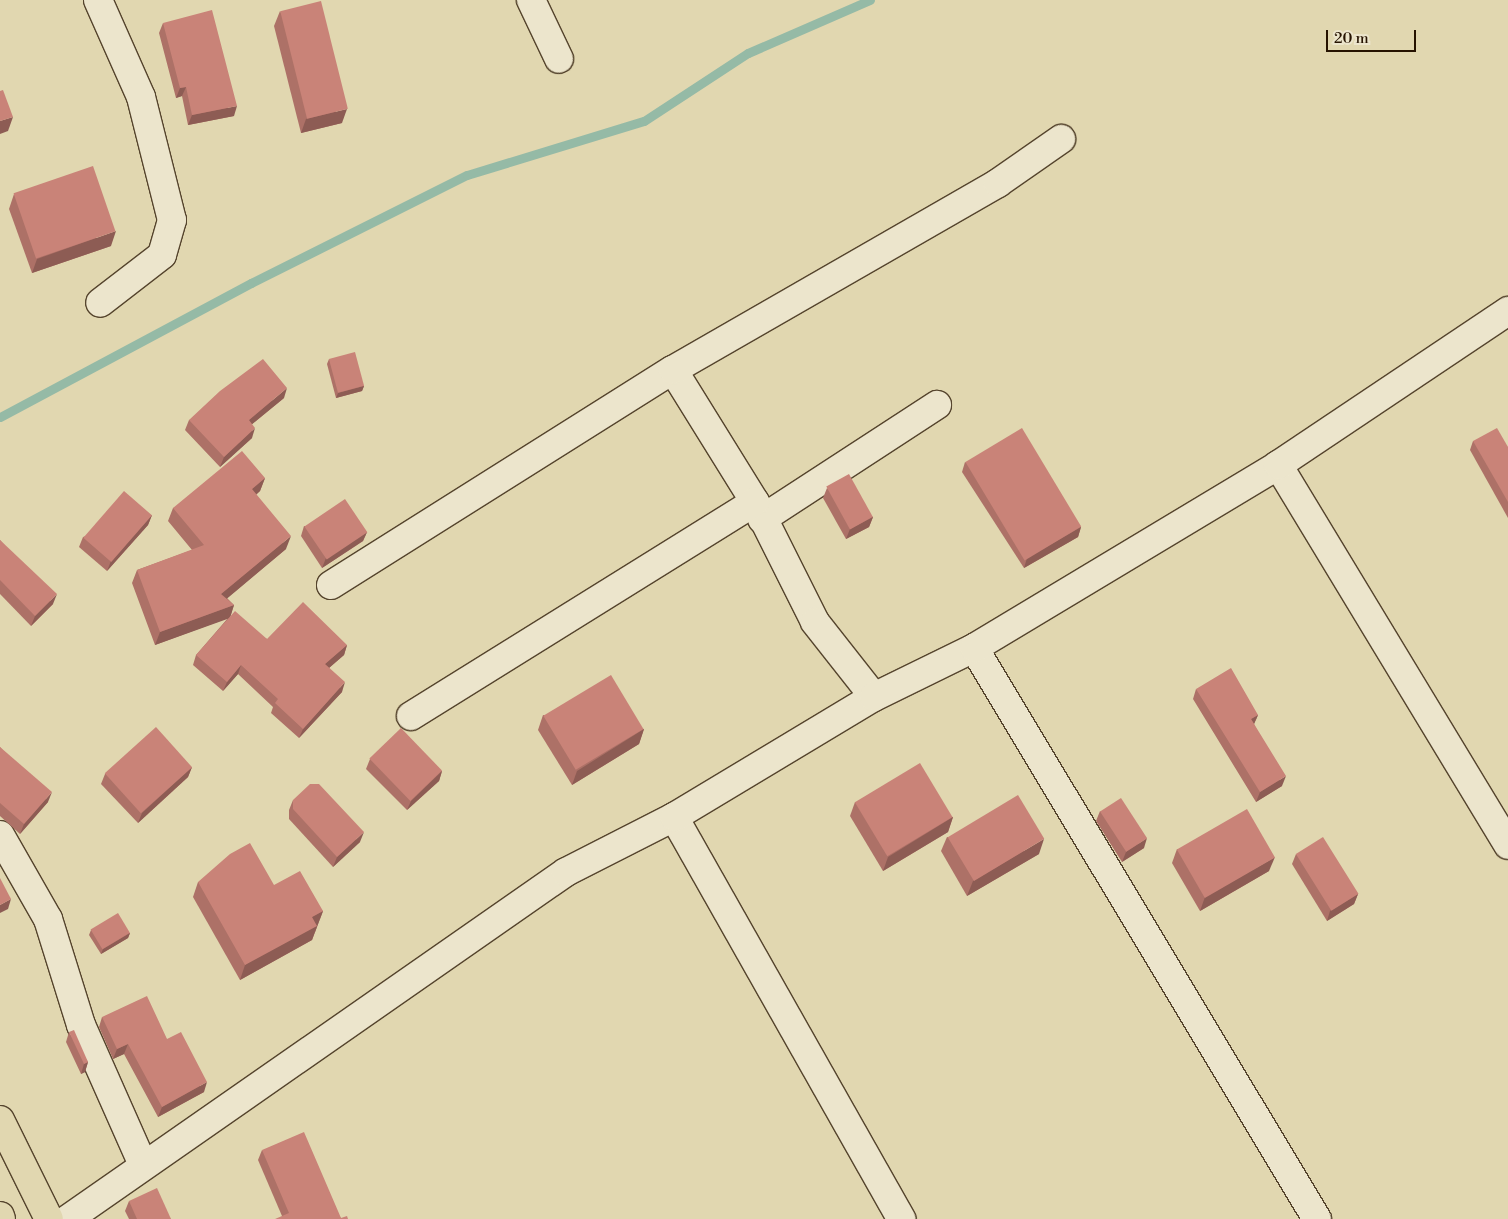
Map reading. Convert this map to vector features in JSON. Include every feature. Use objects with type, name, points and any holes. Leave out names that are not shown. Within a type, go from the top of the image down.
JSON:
[{"type":"main road","points":[[0,1120],[49,1219]]},
{"type":"street","points":[[98,0],[141,97],[172,220],[162,255],[100,303]]},
{"type":"street","points":[[530,0],[559,59]]},
{"type":"street","points":[[331,585],[673,370],[998,183],[1061,139]]},
{"type":"street","points":[[68,1219],[566,872],[674,817],[874,697],[974,648],[1278,465],[1508,312]]},
{"type":"street","points":[[673,370],[758,510],[815,622],[874,697]]},
{"type":"street","points":[[411,716],[937,405]]},
{"type":"street","points":[[1278,465],[1508,846]]},
{"type":"street","points":[[974,648],[1317,1219]]},
{"type":"street","points":[[674,817],[901,1219]]},
{"type":"street","points":[[0,835],[48,919],[80,1025],[143,1166]]},
{"type":"building","points":[[321,1],[348,109],[307,119],[280,11]]},
{"type":"building","points":[[212,10],[237,106],[192,115],[186,87],[180,88],[163,23]]},
{"type":"building","points":[[3,90],[13,117],[0,121],[0,91]]},
{"type":"building","points":[[93,166],[115,231],[36,259],[14,193]]},
{"type":"building","points":[[355,352],[364,386],[338,393],[329,359]]},
{"type":"building","points":[[263,359],[287,388],[249,420],[255,428],[224,457],[189,420],[220,391]]},
{"type":"building","points":[[1022,428],[1081,527],[1025,561],[965,462]]},
{"type":"building","points":[[1497,428],[1508,447],[1508,502],[1473,441]]},
{"type":"building","points":[[242,451],[265,478],[252,489],[291,536],[221,594],[234,605],[160,632],[137,570],[204,545],[173,508]]},
{"type":"building","points":[[849,474],[873,517],[850,529],[826,487]]},
{"type":"building","points":[[124,491],[152,515],[111,562],[83,538]]},
{"type":"building","points":[[345,499],[367,532],[327,560],[304,526]]},
{"type":"building","points":[[0,540],[57,594],[35,616],[0,580]]},
{"type":"building","points":[[303,602],[347,645],[325,664],[345,682],[303,729],[275,703],[278,699],[241,665],[227,682],[196,655],[235,611],[267,639]]},
{"type":"building","points":[[1231,668],[1258,715],[1251,719],[1286,776],[1260,792],[1196,689]]},
{"type":"building","points":[[611,675],[643,729],[576,770],[543,716]]},
{"type":"building","points":[[156,727],[192,767],[141,813],[105,773]]},
{"type":"building","points":[[401,728],[442,770],[410,801],[369,759]]},
{"type":"building","points":[[0,747],[52,792],[24,824],[0,803]]},
{"type":"building","points":[[920,763],[952,817],[887,856],[855,802]]},
{"type":"building","points":[[310,784],[319,784],[364,832],[337,857],[293,809],[293,800]]},
{"type":"building","points":[[1018,795],[1044,839],[974,881],[948,837]]},
{"type":"building","points":[[1121,798],[1147,838],[1126,852],[1100,812]]},
{"type":"building","points":[[1247,809],[1275,857],[1205,898],[1177,849]]},
{"type":"building","points":[[1323,837],[1359,894],[1331,911],[1296,854]]},
{"type":"building","points":[[250,843],[274,885],[300,871],[323,911],[312,917],[317,926],[245,965],[198,882],[230,854]]},
{"type":"building","points":[[0,878],[11,899],[0,905]]},
{"type":"building","points":[[118,913],[130,933],[102,949],[91,929]]},
{"type":"building","points":[[147,996],[167,1039],[181,1032],[207,1082],[162,1107],[128,1044],[117,1049],[102,1017]]},
{"type":"building","points":[[74,1030],[88,1062],[84,1064],[69,1032]]},
{"type":"building","points":[[304,1132],[341,1218],[347,1216],[348,1219],[275,1219],[289,1213],[262,1150]]},
{"type":"building","points":[[157,1188],[171,1219],[137,1219],[129,1201]]},
{"type":"waterway","points":[[0,417],[251,283],[467,175],[644,121],[748,53],[870,0]]}]
